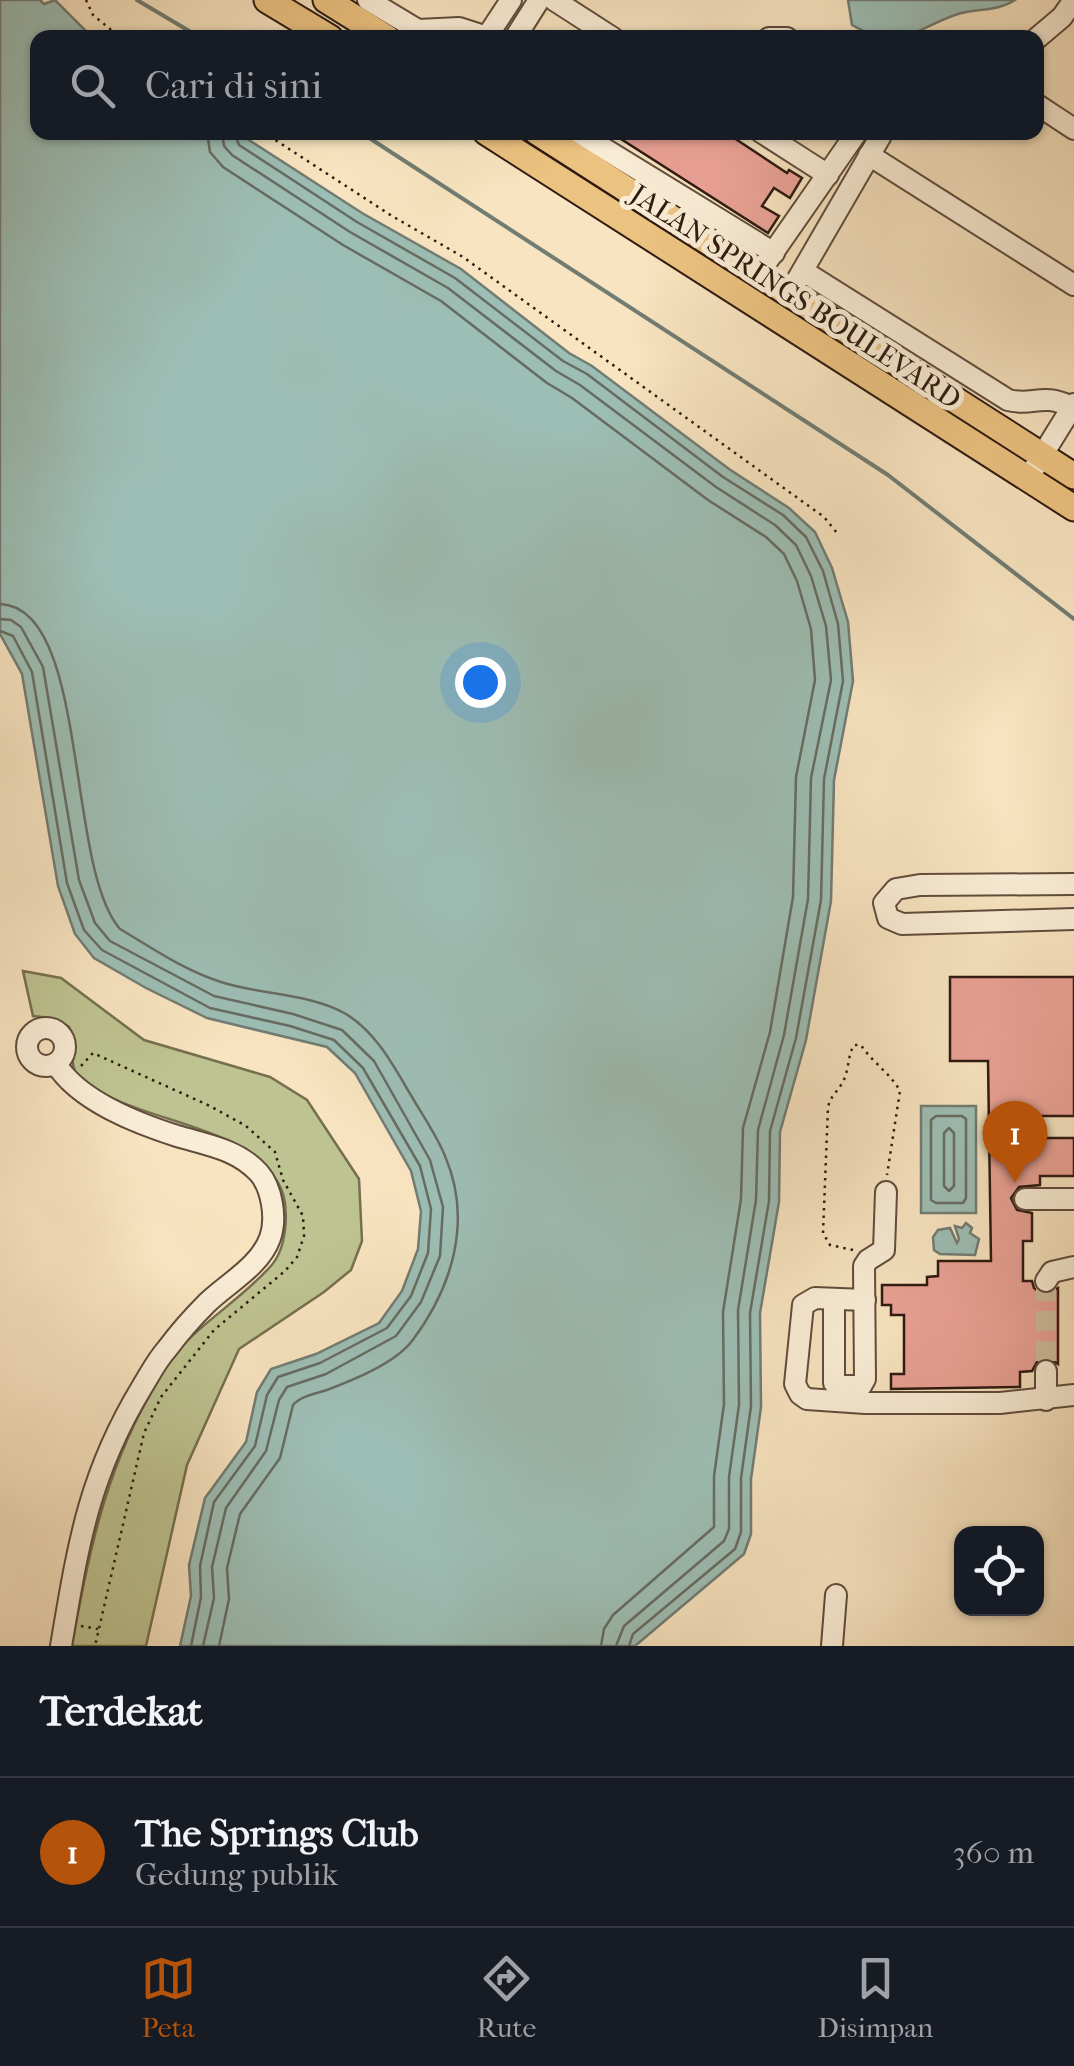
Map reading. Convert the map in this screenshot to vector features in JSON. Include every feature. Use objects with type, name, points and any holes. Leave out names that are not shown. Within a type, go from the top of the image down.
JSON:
[{"type":"main road","points":[[268,0],[317,30]]},
{"type":"main road","points":[[326,0],[374,30]]},
{"type":"main road","name":"JALAN SPRINGS BOULEVARD","points":[[498,140],[1074,508]]},
{"type":"main road","name":"JALAN SPRINGS BOULEVARD","points":[[549,140],[1042,455],[1071,467]]},
{"type":"street","points":[[368,0],[418,30],[465,30]]},
{"type":"street","points":[[492,30],[511,0]]},
{"type":"street","points":[[520,30],[539,0]]},
{"type":"street","points":[[554,0],[601,30]]},
{"type":"street","points":[[1044,32],[1074,0]]},
{"type":"street","points":[[1044,109],[1074,129]]},
{"type":"street","points":[[590,140],[774,253]]},
{"type":"street","points":[[773,140],[828,175]]},
{"type":"street","points":[[758,274],[851,140]]},
{"type":"street","points":[[790,294],[878,140]]},
{"type":"street","points":[[869,155],[1074,285]]},
{"type":"street","points":[[802,270],[1008,400],[1054,398],[1073,406],[1027,480]]},
{"type":"street","points":[[1051,493],[1071,467]]},
{"type":"street","points":[[1074,884],[920,885],[896,889],[884,902],[888,918],[902,924],[1074,919]]},
{"type":"street","points":[[56,1064],[67,1082],[98,1102],[156,1129],[238,1154],[262,1176],[272,1204],[271,1236],[258,1258],[207,1304],[164,1352],[124,1417],[96,1479],[78,1543],[61,1646]]},
{"type":"street","points":[[834,1300],[834,1383],[855,1387],[866,1379],[866,1262],[884,1250],[886,1192]]},
{"type":"street","points":[[1025,1199],[1074,1199]]},
{"type":"street","points":[[1046,1281],[1052,1272],[1074,1268]]},
{"type":"street","points":[[865,1300],[816,1298],[804,1305],[796,1384],[806,1399],[865,1404],[1046,1400],[1074,1395]]},
{"type":"street","points":[[1046,1371],[1046,1400]]},
{"type":"street","points":[[832,1646],[836,1595]]},
{"type":"path","points":[[86,0],[93,14],[112,30]]},
{"type":"path","points":[[276,140],[463,257],[824,516],[838,533]]},
{"type":"path","points":[[884,1250],[844,1250],[830,1245],[823,1233],[828,1106],[845,1077],[854,1045],[860,1045],[900,1091],[886,1192]]},
{"type":"green space","points":[[23,971],[61,978],[144,1040],[270,1077],[307,1100],[359,1179],[362,1241],[351,1270],[239,1349],[187,1465],[146,1646],[72,1646],[108,1489],[132,1429],[169,1360],[276,1259],[286,1225],[284,1201],[277,1181],[243,1149],[200,1129],[131,1106],[81,1081],[73,1066],[69,1027],[50,1018],[33,1016]]},
{"type":"water","points":[[0,0],[40,0],[44,4],[55,0],[85,30],[30,30],[30,140],[249,140],[362,213],[461,269],[569,353],[789,508],[815,532],[832,568],[848,622],[853,681],[834,780],[831,901],[806,1040],[780,1132],[779,1202],[760,1313],[761,1407],[751,1479],[751,1534],[744,1554],[635,1646],[180,1646],[191,1596],[189,1565],[205,1498],[246,1442],[257,1392],[271,1369],[316,1354],[379,1323],[402,1291],[418,1249],[421,1211],[411,1171],[355,1073],[327,1047],[207,1018],[94,958],[75,934],[58,886],[22,674],[0,634]]},
{"type":"water","points":[[848,0],[1015,0],[955,15],[920,30],[862,30],[852,25]]},
{"type":"water","points":[[921,1106],[976,1106],[976,1213],[921,1213]]},
{"type":"water","points":[[966,1223],[972,1228],[970,1233],[979,1239],[975,1255],[940,1254],[934,1250],[933,1237],[938,1230],[950,1228],[957,1243],[955,1226],[962,1228]]},
{"type":"building","points":[[623,140],[737,140],[787,173],[789,170],[802,178],[790,198],[774,188],[762,206],[779,216],[768,233]]},
{"type":"building","points":[[950,977],[1074,977],[1074,1116],[1040,1116],[1040,1138],[1074,1138],[1074,1176],[1040,1176],[1040,1185],[1019,1187],[1011,1198],[1017,1210],[1032,1213],[1032,1241],[1023,1241],[1023,1281],[1032,1281],[1034,1288],[1044,1295],[1058,1288],[1058,1364],[1047,1357],[1038,1360],[1032,1371],[1020,1372],[1020,1387],[891,1389],[891,1374],[904,1374],[904,1315],[891,1315],[891,1305],[882,1305],[882,1285],[927,1285],[927,1277],[938,1276],[938,1261],[991,1261],[988,1061],[950,1061]]},
{"type":"waterway","points":[[137,0],[188,30]]},
{"type":"waterway","points":[[372,140],[888,475],[1074,619]]},
{"type":"tunnel","points":[[1046,1281],[1046,1371]]},
{"type":"place","name":"The Springs Club","points":[[1015,1183]]}]
